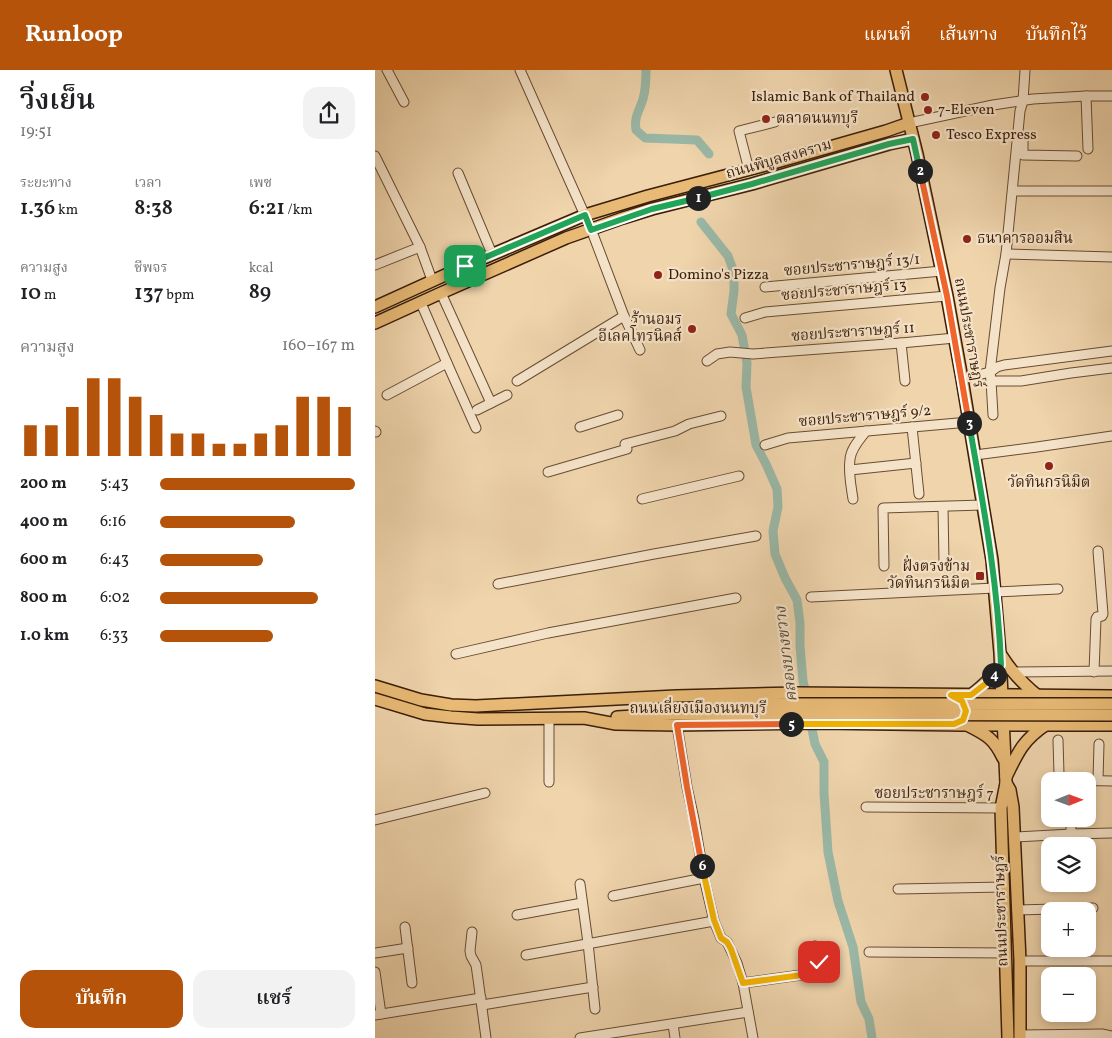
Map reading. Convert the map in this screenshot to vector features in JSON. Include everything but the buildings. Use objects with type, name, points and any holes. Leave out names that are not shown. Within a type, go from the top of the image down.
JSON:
[{"type":"main road","name":"ถนนประชาราษฎร์","points":[[896,70],[913,139],[955,338],[995,590],[1001,653],[1006,780],[1001,808],[1007,1038]]},
{"type":"main road","name":"ถนนพิบูลสงคราม","points":[[375,307],[432,280],[585,215],[641,198],[749,170],[909,123]]},
{"type":"main road","name":"ถนนพิบูลสงคราม","points":[[375,324],[560,241],[652,209],[752,184],[889,144],[913,139]]},
{"type":"main road","points":[[1001,653],[1023,685],[1038,696]]},
{"type":"main road","points":[[971,695],[995,675],[1001,665]]},
{"type":"main road","name":"ถนนเลี่ยงเมืองนนทบุรี","points":[[375,686],[421,700],[451,705],[476,706],[676,696],[797,693],[1112,696]]},
{"type":"main road","points":[[951,695],[962,701],[966,711],[963,720],[954,724]]},
{"type":"main road","points":[[1062,696],[1053,702],[1051,712],[1055,721],[1064,724]]},
{"type":"main road","name":"ถนนเลี่ยงเมืองนนทบุรี","points":[[375,700],[425,714],[479,719],[584,718],[788,709],[1112,704]]},
{"type":"main road","name":"ถนนเลี่ยงเมืองนนทบุรี","points":[[601,700],[788,709],[1112,715]]},
{"type":"main road","name":"ถนนเลี่ยงเมืองนนทบุรี","points":[[584,718],[616,724],[677,725],[820,723],[1112,725]]},
{"type":"main road","points":[[1006,780],[1016,756],[1025,742],[1047,724]]},
{"type":"main road","points":[[967,725],[989,736],[1005,761]]},
{"type":"main road","name":"ถนนประชาราษฎร์","points":[[1006,780],[1012,798],[1019,961],[1020,1036]]},
{"type":"street","points":[[387,70],[404,102]]},
{"type":"street","points":[[520,70],[585,215],[624,316],[640,350]]},
{"type":"street","points":[[1025,70],[1023,101],[1020,111],[1020,142],[1023,155],[1077,156]]},
{"type":"street","points":[[1086,96],[1088,149]]},
{"type":"street","points":[[909,123],[993,105],[1045,98],[1112,96]]},
{"type":"street","points":[[749,170],[739,131],[775,122]]},
{"type":"street","points":[[993,415],[991,377],[1000,288],[1023,126]]},
{"type":"street","points":[[375,156],[420,247],[432,280]]},
{"type":"street","points":[[458,173],[492,254]]},
{"type":"street","points":[[1013,191],[1112,192]]},
{"type":"street","points":[[375,265],[420,247]]},
{"type":"street","points":[[1006,254],[1112,257]]},
{"type":"street","name":"ซอยประชาราษฎร์ 13/1","points":[[765,287],[942,272]]},
{"type":"street","points":[[441,293],[491,403]]},
{"type":"street","name":"ซอยประชาราษฎร์ 13","points":[[745,318],[765,312],[947,296]]},
{"type":"street","points":[[421,303],[476,428]]},
{"type":"street","points":[[517,381],[624,316]]},
{"type":"street","name":"ซอยประชาราษฎร์ 11","points":[[707,361],[717,354],[730,352],[753,354],[901,344],[955,338]]},
{"type":"street","points":[[901,344],[905,381]]},
{"type":"street","points":[[991,377],[997,367],[1004,365],[1112,351]]},
{"type":"street","points":[[387,395],[447,363]]},
{"type":"street","points":[[962,379],[991,377],[1021,381],[1112,368]]},
{"type":"street","points":[[477,410],[507,395]]},
{"type":"street","points":[[580,427],[618,415]]},
{"type":"street","points":[[548,472],[675,431],[689,424],[721,416]]},
{"type":"street","name":"ซอยประชาราษฎร์ 9/2","points":[[765,445],[788,438],[969,422]]},
{"type":"street","points":[[912,427],[919,494]]},
{"type":"street","points":[[853,499],[850,457],[857,442],[866,431]]},
{"type":"street","points":[[975,455],[1112,436]]},
{"type":"street","points":[[850,470],[916,464]]},
{"type":"street","points":[[642,499],[739,476]]},
{"type":"street","points":[[884,566],[883,508],[983,505]]},
{"type":"street","points":[[943,507],[944,562]]},
{"type":"street","points":[[498,584],[755,536]]},
{"type":"street","points":[[1094,672],[1096,619],[1103,614],[1098,551]]},
{"type":"street","points":[[811,597],[1058,589]]},
{"type":"street","points":[[456,654],[548,633],[736,598]]},
{"type":"street","points":[[1013,672],[1112,671]]},
{"type":"street","points":[[549,719],[549,782]]},
{"type":"street","points":[[677,725],[704,878],[714,920],[721,938],[727,942],[731,949],[743,983],[753,1038]]},
{"type":"street","points":[[1058,740],[1059,772]]},
{"type":"street","points":[[1099,744],[1098,780],[1112,781]]},
{"type":"street","points":[[375,820],[485,793]]},
{"type":"street","name":"ซอยประชาราษฎร์ 7","points":[[866,807],[1001,808]]},
{"type":"street","points":[[1071,828],[1071,834]]},
{"type":"street","points":[[1014,837],[1112,833]]},
{"type":"street","points":[[613,896],[704,878]]},
{"type":"street","points":[[580,884],[595,1009]]},
{"type":"street","points":[[898,889],[1004,887]]},
{"type":"street","points":[[517,915],[583,903]]},
{"type":"street","points":[[1017,910],[1041,909]]},
{"type":"street","points":[[526,955],[714,920]]},
{"type":"street","points":[[405,927],[412,983]]},
{"type":"street","points":[[472,932],[470,951],[476,965],[486,1038]]},
{"type":"street","points":[[743,983],[815,972],[819,967],[815,946]]},
{"type":"street","points":[[375,953],[408,948]]},
{"type":"street","points":[[869,952],[1006,953]]},
{"type":"street","points":[[1019,961],[1112,961]]},
{"type":"street","points":[[375,972],[378,1014],[593,987]]},
{"type":"street","points":[[582,1037],[748,1012]]},
{"type":"street","points":[[673,1024],[675,1038]]},
{"type":"street","points":[[1020,1036],[1102,1034],[1112,1036]]},
{"type":"waterway","name":"คลองบางขวาง","points":[[646,70],[645,92],[636,117],[636,130],[645,138],[697,140],[709,154]]},
{"type":"waterway","name":"คลองบางขวาง","points":[[701,222],[728,256],[734,272],[731,314],[742,335],[747,363],[746,387],[756,445],[777,489],[778,507],[773,531],[775,554],[797,600],[803,681],[807,699]]},
{"type":"waterway","name":"คลองบางขวาง","points":[[810,719],[815,744],[824,762],[828,852],[838,901],[853,947],[861,1002],[869,1019],[872,1038]]},
{"type":"place","name":"Islamic Bank of Thailand","points":[[925,97]]},
{"type":"place","name":"7-Eleven","points":[[928,110]]},
{"type":"place","name":"ตลาดนนทบุรี","points":[[766,119]]},
{"type":"place","name":"Tesco Express","points":[[936,135]]},
{"type":"place","name":"ธนาคารออมสิน","points":[[967,239]]},
{"type":"place","name":"Domino's Pizza","points":[[658,275]]},
{"type":"place","name":"ร้านอมร อีเลคโทรนิคส์","points":[[692,329]]},
{"type":"place","name":"วัดทินกรนิมิต","points":[[1049,466]]},
{"type":"place","name":"ฝั่งตรงข้าม วัดทินกรนิมิต","points":[[980,576]]},
{"type":"route","points":[[465,266],[585,215],[591,230],[652,209],[752,184],[889,144],[913,139],[947,296],[984,510],[994,574],[1001,665],[995,675],[971,695],[951,695],[962,701],[966,711],[963,720],[954,724],[677,725],[704,878],[714,920],[721,938],[727,942],[731,949],[743,983],[809,974],[815,972],[819,967],[819,962]]}]
